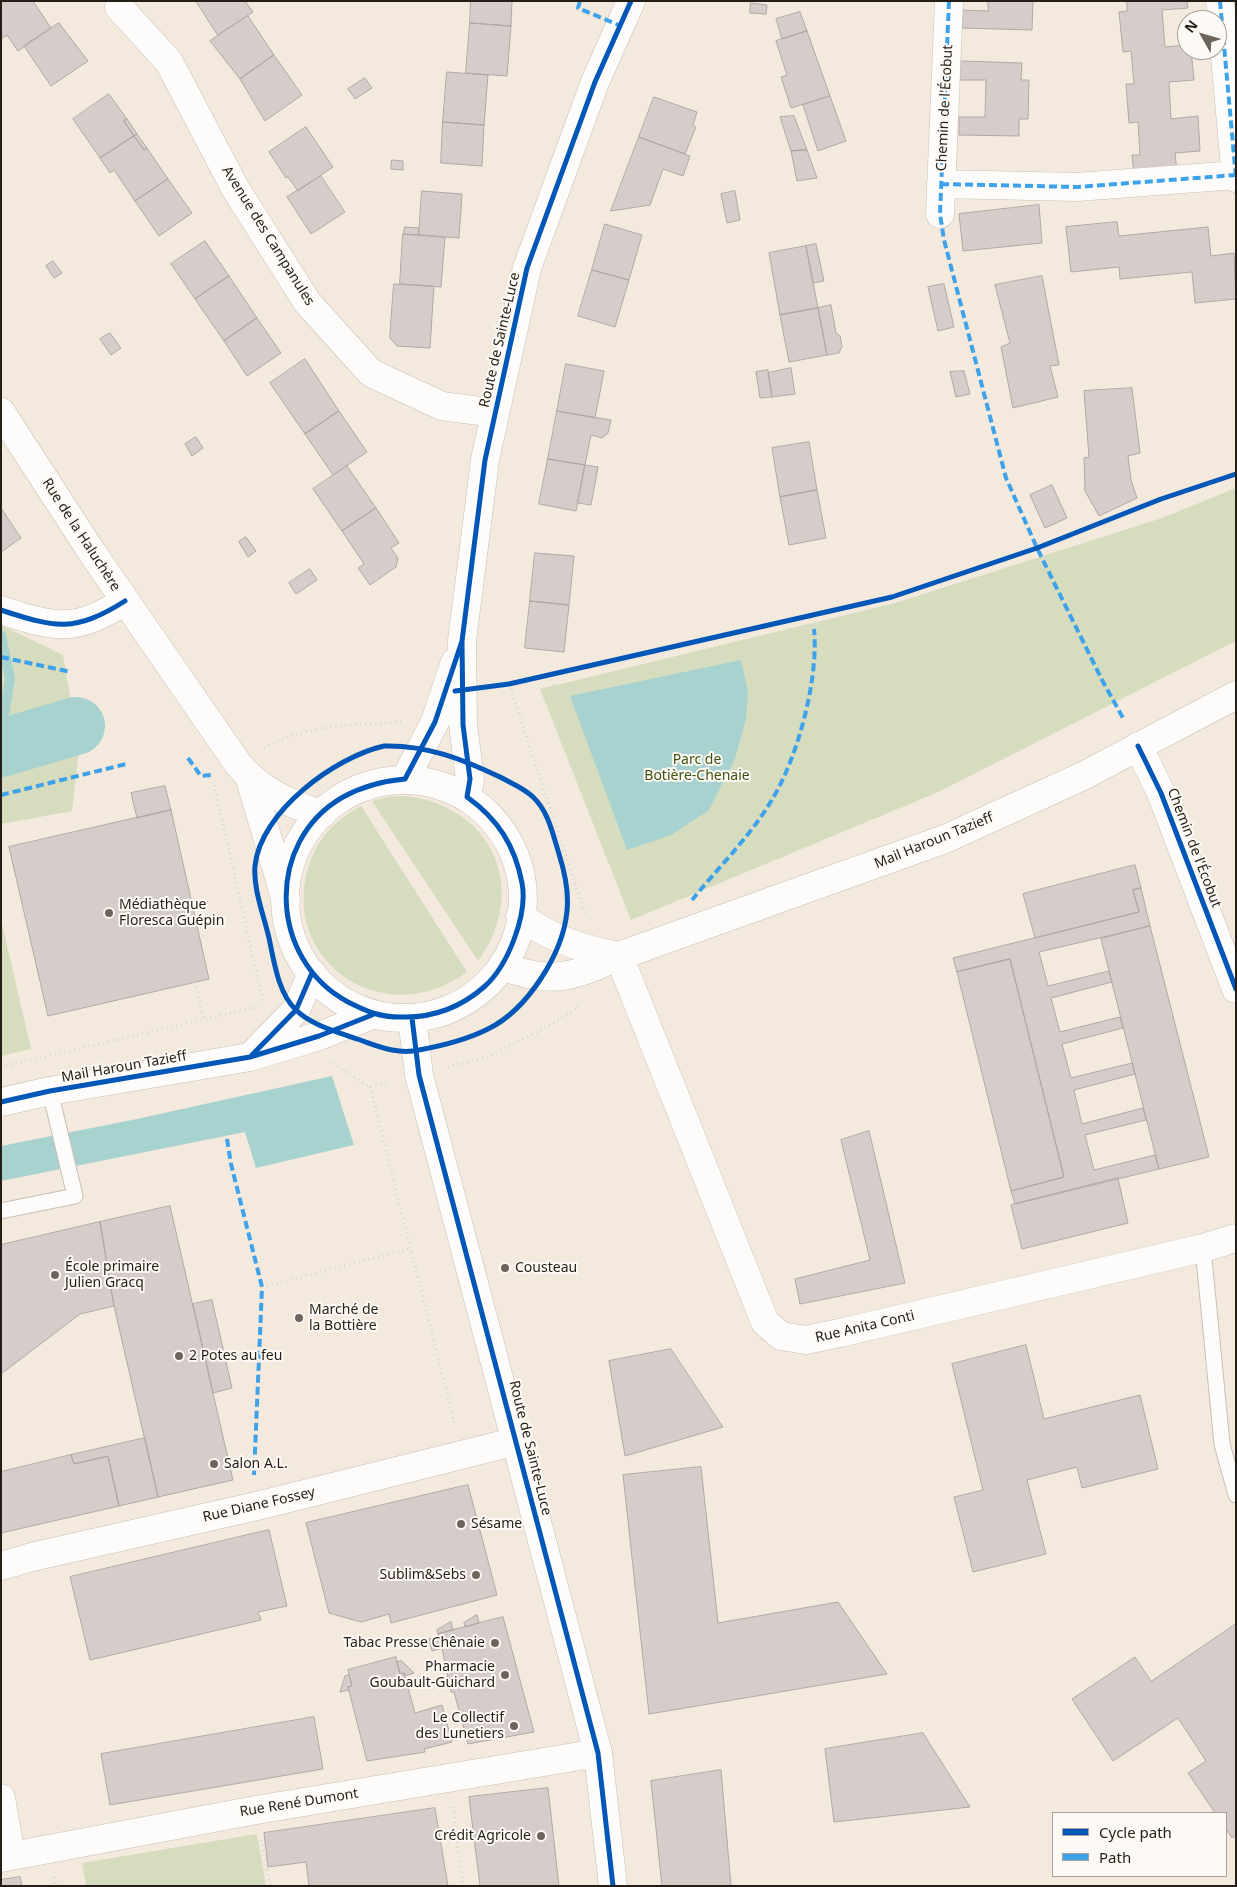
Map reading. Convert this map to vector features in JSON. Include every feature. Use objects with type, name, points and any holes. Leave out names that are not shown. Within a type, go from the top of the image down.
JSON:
[{"type":"street","name":"Route de Sainte-Luce","points":[[467,797],[470,779],[464,740],[462,641],[485,460],[528,268],[595,82],[631,1]]},
{"type":"street","name":"Chemin de l'Écobut","points":[[940,214],[950,1]]},
{"type":"street","points":[[941,184],[1077,187],[1236,176],[1220,1]]},
{"type":"street","name":"Avenue des Campanules","points":[[119,7],[169,62],[235,188],[307,302],[371,373],[442,406],[495,413]]},
{"type":"street","name":"Rue de la Haluchère","points":[[1,412],[125,601],[244,772],[286,901]]},
{"type":"street","points":[[1,610],[35,621],[62,626],[84,622],[125,601]]},
{"type":"street","name":"Route de Sainte-Luce","points":[[405,780],[435,722],[462,641]]},
{"type":"street","name":"Mail Haroun Tazieff","points":[[502,966],[532,976],[561,978],[581,974],[619,956],[945,839],[1083,776],[1236,695]]},
{"type":"street","name":"Chemin de l'Écobut","points":[[1138,746],[1161,793],[1236,989]]},
{"type":"street","name":"Rue de la Haluchère","points":[[244,772],[303,808],[322,814]]},
{"type":"street","points":[[405,780],[437,784],[467,797],[495,821],[514,852],[523,887],[520,916],[514,940],[502,966],[489,982],[462,1003],[446,1010],[412,1018],[372,1015],[334,994],[312,973],[294,942],[288,922],[286,901],[289,870],[293,856],[308,830],[322,814],[342,797],[357,790],[388,781],[405,780]]},
{"type":"street","points":[[520,916],[536,928],[583,947],[619,956]]},
{"type":"street","name":"Rue Anita Conti","points":[[619,956],[758,1306],[765,1322],[781,1336],[806,1340],[834,1334],[1203,1248],[1236,1238]]},
{"type":"street","points":[[250,1057],[296,1010],[312,973]]},
{"type":"street","name":"Mail Haroun Tazieff","points":[[1,1102],[50,1091],[250,1057],[319,1036],[372,1015]]},
{"type":"street","name":"Route de Sainte-Luce","points":[[412,1018],[419,1074],[598,1754],[613,1886]]},
{"type":"street","name":"Rue Diane Fossey","points":[[1,1566],[32,1557],[262,1505],[517,1441]]},
{"type":"street","name":"Rue René Dumont","points":[[6,1857],[256,1810],[598,1754]]},
{"type":"street","points":[[1,1798],[6,1857]]},
{"type":"lane","points":[[1,1211],[75,1196],[50,1091]]},
{"type":"lane","points":[[1203,1248],[1222,1444],[1236,1495]]},
{"type":"path","points":[[549,675],[557,694],[814,630],[810,616]]},
{"type":"path","points":[[462,690],[509,684],[587,920],[583,947]]},
{"type":"path","points":[[1,1067],[264,1005],[212,775],[244,772],[280,739],[304,732],[325,728],[410,721]]},
{"type":"path","points":[[543,809],[566,876]]},
{"type":"path","points":[[195,982],[204,1019]]},
{"type":"path","points":[[370,1087],[486,1057],[526,1038]]},
{"type":"path","points":[[327,1059],[370,1087],[409,1249],[456,1427]]},
{"type":"path","points":[[262,1287],[409,1249]]},
{"type":"path","points":[[450,1779],[463,1886]]},
{"type":"path","points":[[256,1810],[270,1886]]},
{"type":"green space","name":"Parc de Botière-Chenaie","points":[[1236,488],[1236,641],[936,793],[631,920],[540,689],[895,603],[1162,518]]},
{"type":"green space","points":[[1,625],[63,655],[79,750],[72,811],[1,824]]},
{"type":"green space","points":[[406,796],[436,803],[461,816],[481,834],[494,856],[501,881],[501,907],[493,934],[478,961],[372,801],[387,797]]},
{"type":"green space","points":[[361,806],[467,972],[434,989],[401,995],[370,990],[343,976],[321,954],[307,926],[304,893],[312,857],[320,841],[332,827]]},
{"type":"green space","points":[[1,919],[31,1049],[1,1056]]},
{"type":"green space","points":[[257,1834],[266,1886],[86,1886],[82,1863]]},
{"type":"water","points":[[741,660],[748,692],[746,719],[735,759],[709,810],[671,835],[627,850],[570,696]]},
{"type":"water","points":[[332,1076],[354,1145],[256,1168],[245,1132],[1,1181],[1,1146],[137,1119]]},
{"type":"building","points":[[1,1],[33,1],[51,28],[18,51],[7,35],[1,39]]},
{"type":"building","points":[[196,1],[245,1],[253,12],[218,35]]},
{"type":"building","points":[[471,1],[512,1],[511,26],[470,23]]},
{"type":"building","points":[[988,1],[1033,1],[1032,30],[962,28],[962,10],[988,11]]},
{"type":"building","points":[[1127,1],[1187,1],[1188,8],[1162,10],[1165,47],[1177,46],[1177,60],[1192,60],[1194,80],[1169,82],[1171,119],[1198,116],[1200,151],[1175,153],[1177,172],[1134,176],[1132,155],[1140,155],[1138,122],[1129,123],[1126,84],[1134,84],[1131,51],[1123,52],[1119,12],[1127,11]]},
{"type":"building","points":[[751,3],[767,5],[766,14],[750,13]]},
{"type":"building","points":[[800,12],[807,31],[782,39],[776,19]]},
{"type":"building","points":[[248,16],[274,55],[240,79],[210,41]]},
{"type":"building","points":[[59,23],[88,61],[51,86],[24,46]]},
{"type":"building","points":[[470,23],[511,26],[507,76],[466,73]]},
{"type":"building","points":[[807,31],[830,96],[791,108],[781,77],[787,75],[776,41]]},
{"type":"building","points":[[274,55],[302,95],[265,121],[240,79]]},
{"type":"building","points":[[961,61],[1022,63],[1021,80],[1029,80],[1028,119],[1019,119],[1019,136],[959,135],[959,117],[985,117],[986,80],[960,80]]},
{"type":"building","points":[[447,72],[488,75],[484,125],[443,122]]},
{"type":"building","points":[[365,78],[372,88],[355,99],[348,89]]},
{"type":"building","points":[[109,94],[127,119],[124,121],[134,136],[100,158],[73,119]]},
{"type":"building","points":[[830,96],[846,141],[818,151],[803,105]]},
{"type":"building","points":[[654,97],[697,112],[693,125],[696,127],[685,154],[639,137]]},
{"type":"building","points":[[794,116],[807,150],[791,151],[780,117]]},
{"type":"building","points":[[127,119],[137,134],[134,136],[124,121]]},
{"type":"building","points":[[443,122],[484,125],[482,166],[441,163]]},
{"type":"building","points":[[306,127],[333,167],[298,191],[288,177],[286,178],[269,152]]},
{"type":"building","points":[[137,134],[147,148],[144,150],[134,136]]},
{"type":"building","points":[[134,136],[144,150],[147,148],[168,179],[135,201],[114,170],[110,173],[100,158]]},
{"type":"building","points":[[639,137],[690,156],[683,176],[663,169],[650,205],[611,211]]},
{"type":"building","points":[[807,150],[817,178],[797,181],[791,151]]},
{"type":"building","points":[[392,160],[403,161],[403,170],[391,169]]},
{"type":"building","points":[[321,176],[345,212],[311,234],[287,197]]},
{"type":"building","points":[[168,179],[192,213],[159,236],[135,201]]},
{"type":"building","points":[[422,191],[462,194],[459,238],[419,235]]},
{"type":"building","points":[[735,191],[740,220],[727,223],[721,194]]},
{"type":"building","points":[[1039,205],[1042,243],[963,251],[959,214]]},
{"type":"building","points":[[1117,222],[1119,236],[1208,227],[1211,256],[1234,253],[1236,299],[1195,303],[1192,272],[1120,279],[1119,267],[1071,272],[1066,227]]},
{"type":"building","points":[[605,224],[642,235],[629,280],[592,270]]},
{"type":"building","points":[[405,227],[419,228],[419,235],[404,234]]},
{"type":"building","points":[[403,234],[445,237],[441,287],[400,284]]},
{"type":"building","points":[[205,241],[229,276],[195,299],[171,264]]},
{"type":"building","points":[[816,244],[824,281],[813,283],[806,246]]},
{"type":"building","points":[[806,246],[818,308],[780,315],[769,253]]},
{"type":"building","points":[[53,261],[62,273],[54,278],[46,266]]},
{"type":"building","points":[[592,270],[629,280],[615,327],[578,316]]},
{"type":"building","points":[[229,276],[257,318],[224,341],[195,299]]},
{"type":"building","points":[[1042,276],[1059,365],[1050,366],[1058,397],[1013,408],[1001,347],[1010,343],[995,285]]},
{"type":"building","points":[[394,284],[434,286],[430,348],[397,346],[390,338]]},
{"type":"building","points":[[944,284],[954,327],[938,331],[928,287]]},
{"type":"building","points":[[831,305],[836,333],[840,336],[842,346],[839,353],[827,355],[818,308]]},
{"type":"building","points":[[818,308],[827,355],[789,362],[780,315]]},
{"type":"building","points":[[257,318],[281,353],[247,376],[224,341]]},
{"type":"building","points":[[110,333],[121,348],[111,355],[100,339]]},
{"type":"building","points":[[305,359],[339,411],[305,434],[270,383]]},
{"type":"building","points":[[566,364],[604,371],[595,418],[557,411]]},
{"type":"building","points":[[791,368],[795,394],[772,397],[768,373]]},
{"type":"building","points":[[768,370],[772,397],[760,398],[756,372]]},
{"type":"building","points":[[964,371],[970,394],[956,397],[950,372]]},
{"type":"building","points":[[1132,388],[1140,453],[1128,456],[1131,480],[1137,498],[1099,516],[1085,491],[1084,458],[1089,457],[1084,391]]},
{"type":"building","points":[[339,411],[367,452],[333,475],[305,434]]},
{"type":"building","points":[[557,411],[611,420],[608,433],[602,438],[591,435],[585,465],[548,459]]},
{"type":"building","points":[[196,437],[203,448],[192,456],[185,444]]},
{"type":"building","points":[[809,442],[817,490],[780,497],[772,448]]},
{"type":"building","points":[[548,459],[585,465],[576,511],[539,504]]},
{"type":"building","points":[[585,465],[598,467],[591,505],[578,503]]},
{"type":"building","points":[[347,466],[376,508],[342,531],[313,489]]},
{"type":"building","points":[[1052,485],[1067,518],[1045,528],[1030,495]]},
{"type":"building","points":[[817,490],[826,538],[789,545],[780,497]]},
{"type":"building","points":[[1,508],[21,538],[1,552]]},
{"type":"building","points":[[376,508],[399,543],[391,548],[398,558],[396,567],[370,585],[358,568],[364,564],[342,531]]},
{"type":"building","points":[[246,537],[256,551],[248,557],[239,542]]},
{"type":"building","points":[[535,553],[574,556],[569,605],[530,601]]},
{"type":"building","points":[[310,569],[317,580],[296,594],[289,583]]},
{"type":"building","points":[[530,601],[569,605],[564,652],[525,648]]},
{"type":"building","points":[[165,786],[171,810],[137,818],[131,793]]},
{"type":"building","name":"Médiathèque Floresca Guépin","points":[[171,810],[209,979],[48,1016],[9,847]]},
{"type":"building","points":[[1135,865],[1141,888],[1133,890],[1139,912],[1035,938],[1023,894]]},
{"type":"building","points":[[1141,888],[1150,926],[1039,952],[1048,986],[1109,971],[1112,982],[1051,998],[1060,1032],[1120,1017],[1123,1028],[1062,1044],[1071,1078],[1132,1063],[1135,1074],[1074,1090],[1082,1124],[1143,1108],[1146,1120],[1085,1135],[1094,1170],[1155,1155],[1159,1169],[1015,1204],[1011,1191],[1064,1177],[1010,959],[957,972],[953,958],[1139,912],[1133,890]]},
{"type":"building","points":[[1150,926],[1209,1157],[1159,1169],[1101,939]]},
{"type":"building","points":[[1010,959],[1064,1177],[1011,1191],[957,972]]},
{"type":"building","points":[[869,1131],[905,1283],[800,1304],[795,1279],[870,1260],[841,1140]]},
{"type":"building","points":[[1118,1178],[1128,1223],[1022,1249],[1011,1205]]},
{"type":"building","points":[[170,1206],[233,1480],[158,1497],[114,1306],[100,1222]]},
{"type":"building","name":"École primaire Julien Gracq","points":[[100,1222],[114,1306],[80,1314],[1,1374],[1,1245]]},
{"type":"building","points":[[212,1300],[232,1388],[213,1393],[193,1304]]},
{"type":"building","points":[[1026,1345],[1044,1419],[1140,1395],[1158,1469],[1082,1488],[1077,1467],[1027,1480],[1046,1554],[973,1572],[954,1497],[983,1490],[952,1364]]},
{"type":"building","points":[[671,1349],[723,1427],[625,1456],[609,1361]]},
{"type":"building","points":[[145,1438],[158,1497],[119,1506],[108,1456],[74,1464],[71,1455]]},
{"type":"building","points":[[71,1455],[74,1464],[108,1456],[119,1506],[1,1533],[1,1472]]},
{"type":"building","points":[[701,1467],[718,1623],[838,1602],[887,1674],[649,1714],[623,1475]]},
{"type":"building","points":[[468,1485],[497,1595],[391,1623],[389,1614],[361,1622],[329,1613],[306,1523]]},
{"type":"building","points":[[269,1530],[287,1606],[258,1612],[261,1620],[90,1660],[70,1577]]},
{"type":"building","points":[[477,1615],[479,1623],[465,1627],[464,1623]]},
{"type":"building","points":[[503,1617],[534,1732],[468,1744],[454,1692],[451,1692],[442,1648],[432,1651],[429,1639],[439,1636],[438,1634]]},
{"type":"building","points":[[451,1622],[453,1630],[438,1634],[437,1630]]},
{"type":"building","points":[[1236,1624],[1236,1836],[1232,1838],[1227,1830],[1227,1812],[1214,1812],[1188,1773],[1206,1761],[1178,1718],[1113,1761],[1072,1699],[1135,1657],[1151,1681]]},
{"type":"building","points":[[396,1657],[400,1674],[404,1673],[415,1713],[442,1705],[452,1742],[424,1749],[425,1752],[367,1761],[348,1687],[352,1686],[348,1670]]},
{"type":"building","points":[[402,1661],[414,1673],[405,1676],[404,1673],[400,1674],[397,1662]]},
{"type":"building","points":[[349,1675],[352,1686],[348,1687],[349,1690],[340,1692],[345,1676]]},
{"type":"building","points":[[314,1717],[323,1769],[110,1805],[101,1754]]},
{"type":"building","points":[[923,1733],[970,1807],[834,1822],[825,1749]]},
{"type":"building","points":[[721,1770],[731,1886],[662,1886],[651,1781]]},
{"type":"building","points":[[548,1788],[559,1886],[480,1886],[469,1797]]},
{"type":"building","points":[[435,1808],[448,1886],[309,1886],[306,1862],[268,1867],[264,1833]]},
{"type":"building","points":[[20,1877],[22,1886],[1,1886],[1,1880]]},
{"type":"waterway","points":[[1,636],[10,678],[1,734]]},
{"type":"waterway","points":[[1,748],[76,726]]},
{"type":"marked path","points":[[580,1],[578,8],[621,26]]},
{"type":"marked path","points":[[949,1],[940,214],[944,240],[1006,478],[1037,548],[1102,680],[1123,718]]},
{"type":"marked path","points":[[1220,1],[1236,178]]},
{"type":"marked path","points":[[941,184],[1077,187],[1236,175]]},
{"type":"marked path","points":[[692,900],[756,824],[782,781],[791,761],[810,693],[815,649],[814,629]]},
{"type":"marked path","points":[[1,657],[71,672]]},
{"type":"marked path","points":[[188,758],[201,776],[212,775]]},
{"type":"marked path","points":[[1,795],[126,764]]},
{"type":"marked path","points":[[227,1139],[231,1164],[262,1287],[254,1475]]},
{"type":"cycle path","points":[[462,641],[435,722],[405,779],[381,783],[358,790],[343,797],[317,817],[299,842],[289,871],[286,901],[291,931],[303,959],[322,983],[348,1002],[380,1015],[393,1017],[424,1016],[446,1010],[466,1000],[493,978],[508,953],[519,924],[523,896],[522,883],[515,857],[510,845],[496,824],[478,805],[467,797],[470,779],[463,725],[462,641],[485,460],[527,268],[595,82],[631,1]]},
{"type":"cycle path","points":[[455,691],[509,684],[892,597],[1037,548],[1161,499],[1236,474]]},
{"type":"cycle path","points":[[1,610],[51,624],[78,623],[125,601]]},
{"type":"cycle path","points":[[384,746],[400,746],[444,754],[486,770],[529,794],[543,810],[550,824],[563,868],[567,890],[567,911],[564,928],[551,962],[541,979],[516,1009],[480,1033],[445,1044],[411,1051],[395,1051],[333,1031],[309,1020],[296,1010],[281,986],[257,893],[255,875],[255,866],[260,846],[270,826],[285,807],[303,790],[344,762],[384,746]]},
{"type":"cycle path","points":[[1138,746],[1161,793],[1236,989]]},
{"type":"cycle path","points":[[252,1055],[296,1010],[312,973]]},
{"type":"cycle path","points":[[1,1102],[50,1091],[250,1057],[319,1036],[372,1015]]},
{"type":"cycle path","points":[[412,1018],[419,1075],[598,1753],[613,1886]]},
{"type":"place","name":"Médiathèque Floresca Guépin","points":[[109,913]]},
{"type":"place","name":"Cousteau","points":[[505,1268]]},
{"type":"place","name":"École primaire Julien Gracq","points":[[55,1275]]},
{"type":"place","name":"Marché de la Bottière","points":[[299,1318]]},
{"type":"place","name":"2 Potes au feu","points":[[179,1356]]},
{"type":"place","name":"Salon A.L.","points":[[214,1464]]},
{"type":"place","name":"Sésame","points":[[461,1524]]},
{"type":"place","name":"Sublim&Sebs","points":[[476,1575]]},
{"type":"place","name":"Tabac Presse Chênaie","points":[[495,1643]]},
{"type":"place","name":"Pharmacie Goubault-Guichard","points":[[505,1675]]},
{"type":"place","name":"Le Collectif des Lunetiers","points":[[514,1726]]},
{"type":"place","name":"Crédit Agricole","points":[[541,1836]]}]
